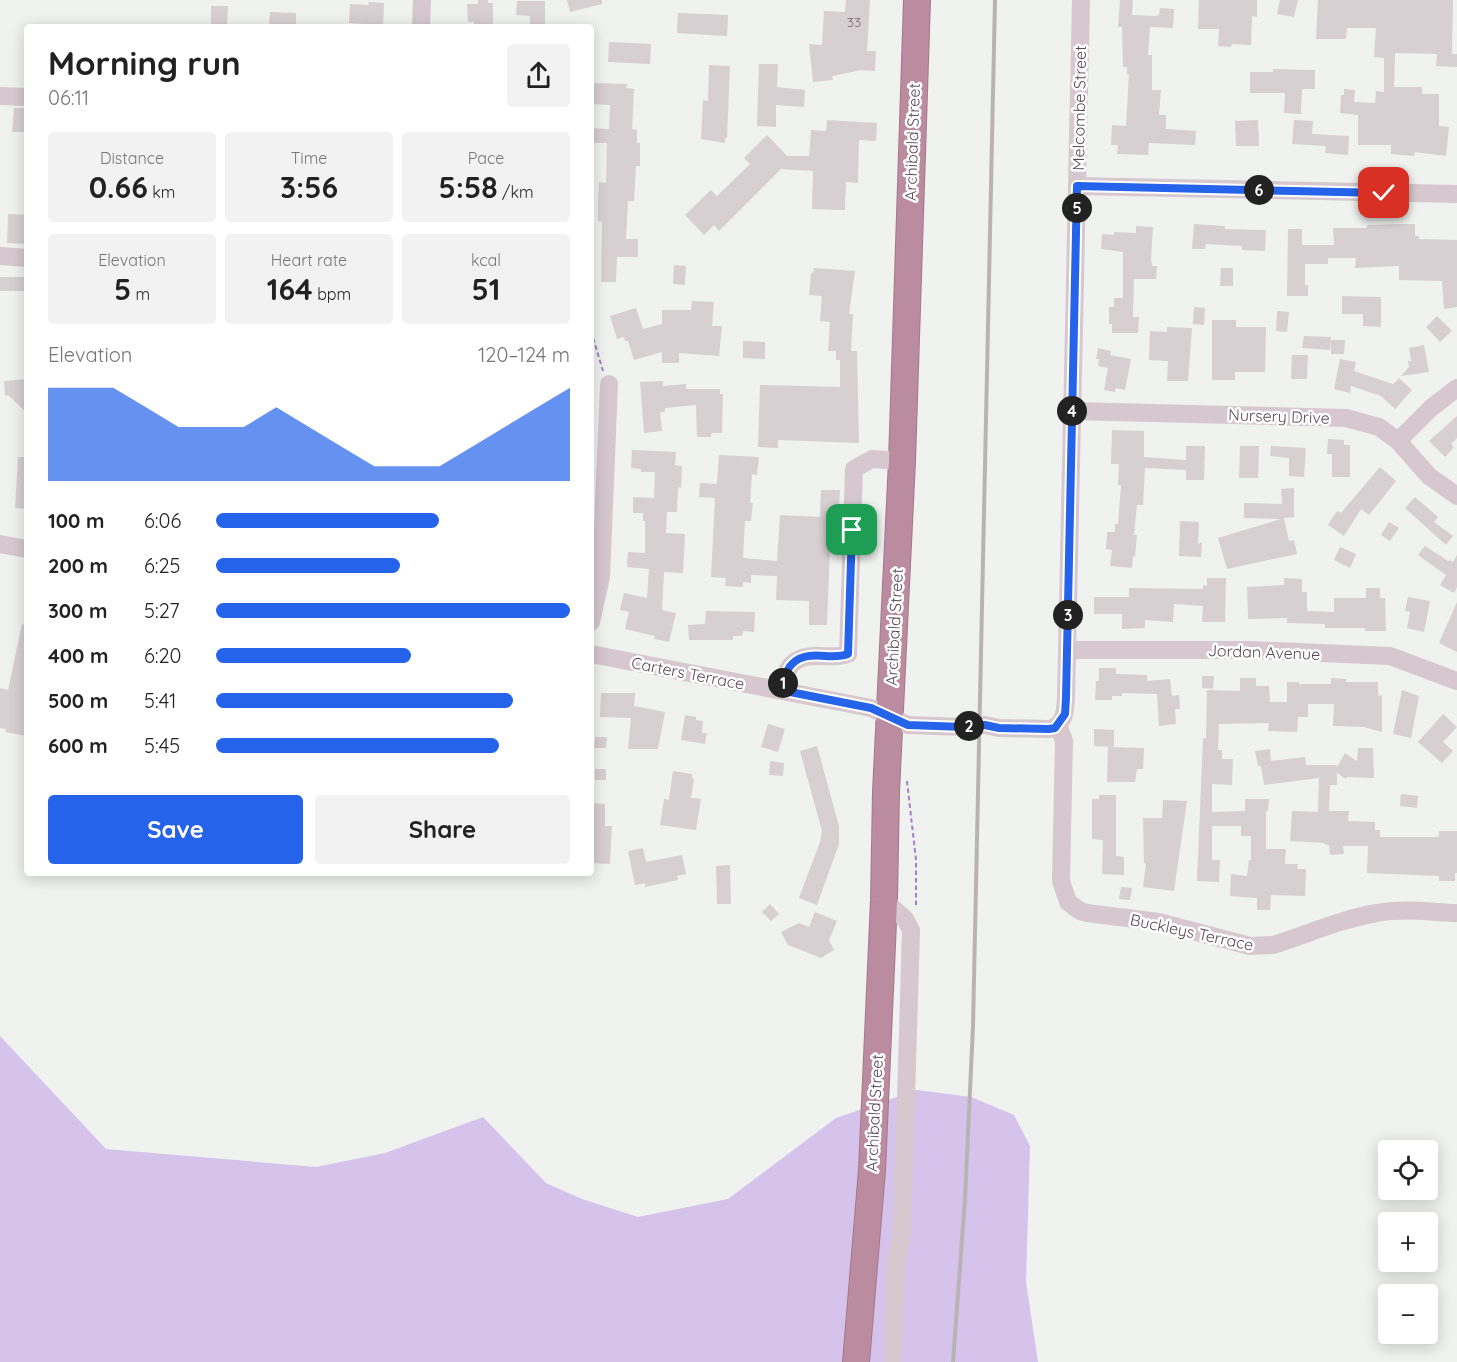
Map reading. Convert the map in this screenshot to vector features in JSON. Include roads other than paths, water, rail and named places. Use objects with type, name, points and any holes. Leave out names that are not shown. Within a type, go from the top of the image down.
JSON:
[{"type":"highway","name":"Archibald Street","points":[[856,1362],[872,1170],[902,461],[917,0]]},
{"type":"street","points":[[421,24],[422,0]]},
{"type":"street","name":"Melcombe Street","points":[[1058,725],[1065,714],[1081,0]]},
{"type":"street","points":[[0,96],[24,97]]},
{"type":"street","points":[[1077,186],[1457,194]]},
{"type":"street","points":[[0,256],[24,258]]},
{"type":"street","points":[[594,608],[601,577],[609,384]]},
{"type":"street","points":[[1398,441],[1441,399],[1457,388]]},
{"type":"street","name":"Nursery Drive","points":[[1072,411],[1346,418],[1379,427],[1398,441],[1429,476],[1457,496]]},
{"type":"street","points":[[780,690],[791,664],[812,655],[839,657],[848,654],[854,469],[872,459],[902,461]]},
{"type":"street","points":[[0,544],[24,548]]},
{"type":"street","name":"Jordan Avenue","points":[[1067,650],[1250,650],[1390,656],[1457,681]]},
{"type":"street","name":"Carters Terrace","points":[[594,655],[871,708],[890,717]]},
{"type":"street","points":[[890,717],[908,725],[964,727],[985,725],[999,728],[1049,729],[1058,725]]},
{"type":"street","name":"Buckleys Terrace","points":[[1058,725],[1064,741],[1061,881],[1068,902],[1080,911],[1159,922],[1236,943],[1262,947],[1274,945],[1340,921],[1378,913],[1399,910],[1457,913]]},
{"type":"street","points":[[884,900],[905,919],[911,930],[902,1232],[896,1262],[893,1362]]},
{"type":"railway","points":[[953,1362],[965,1199],[973,1026],[995,0]]}]
